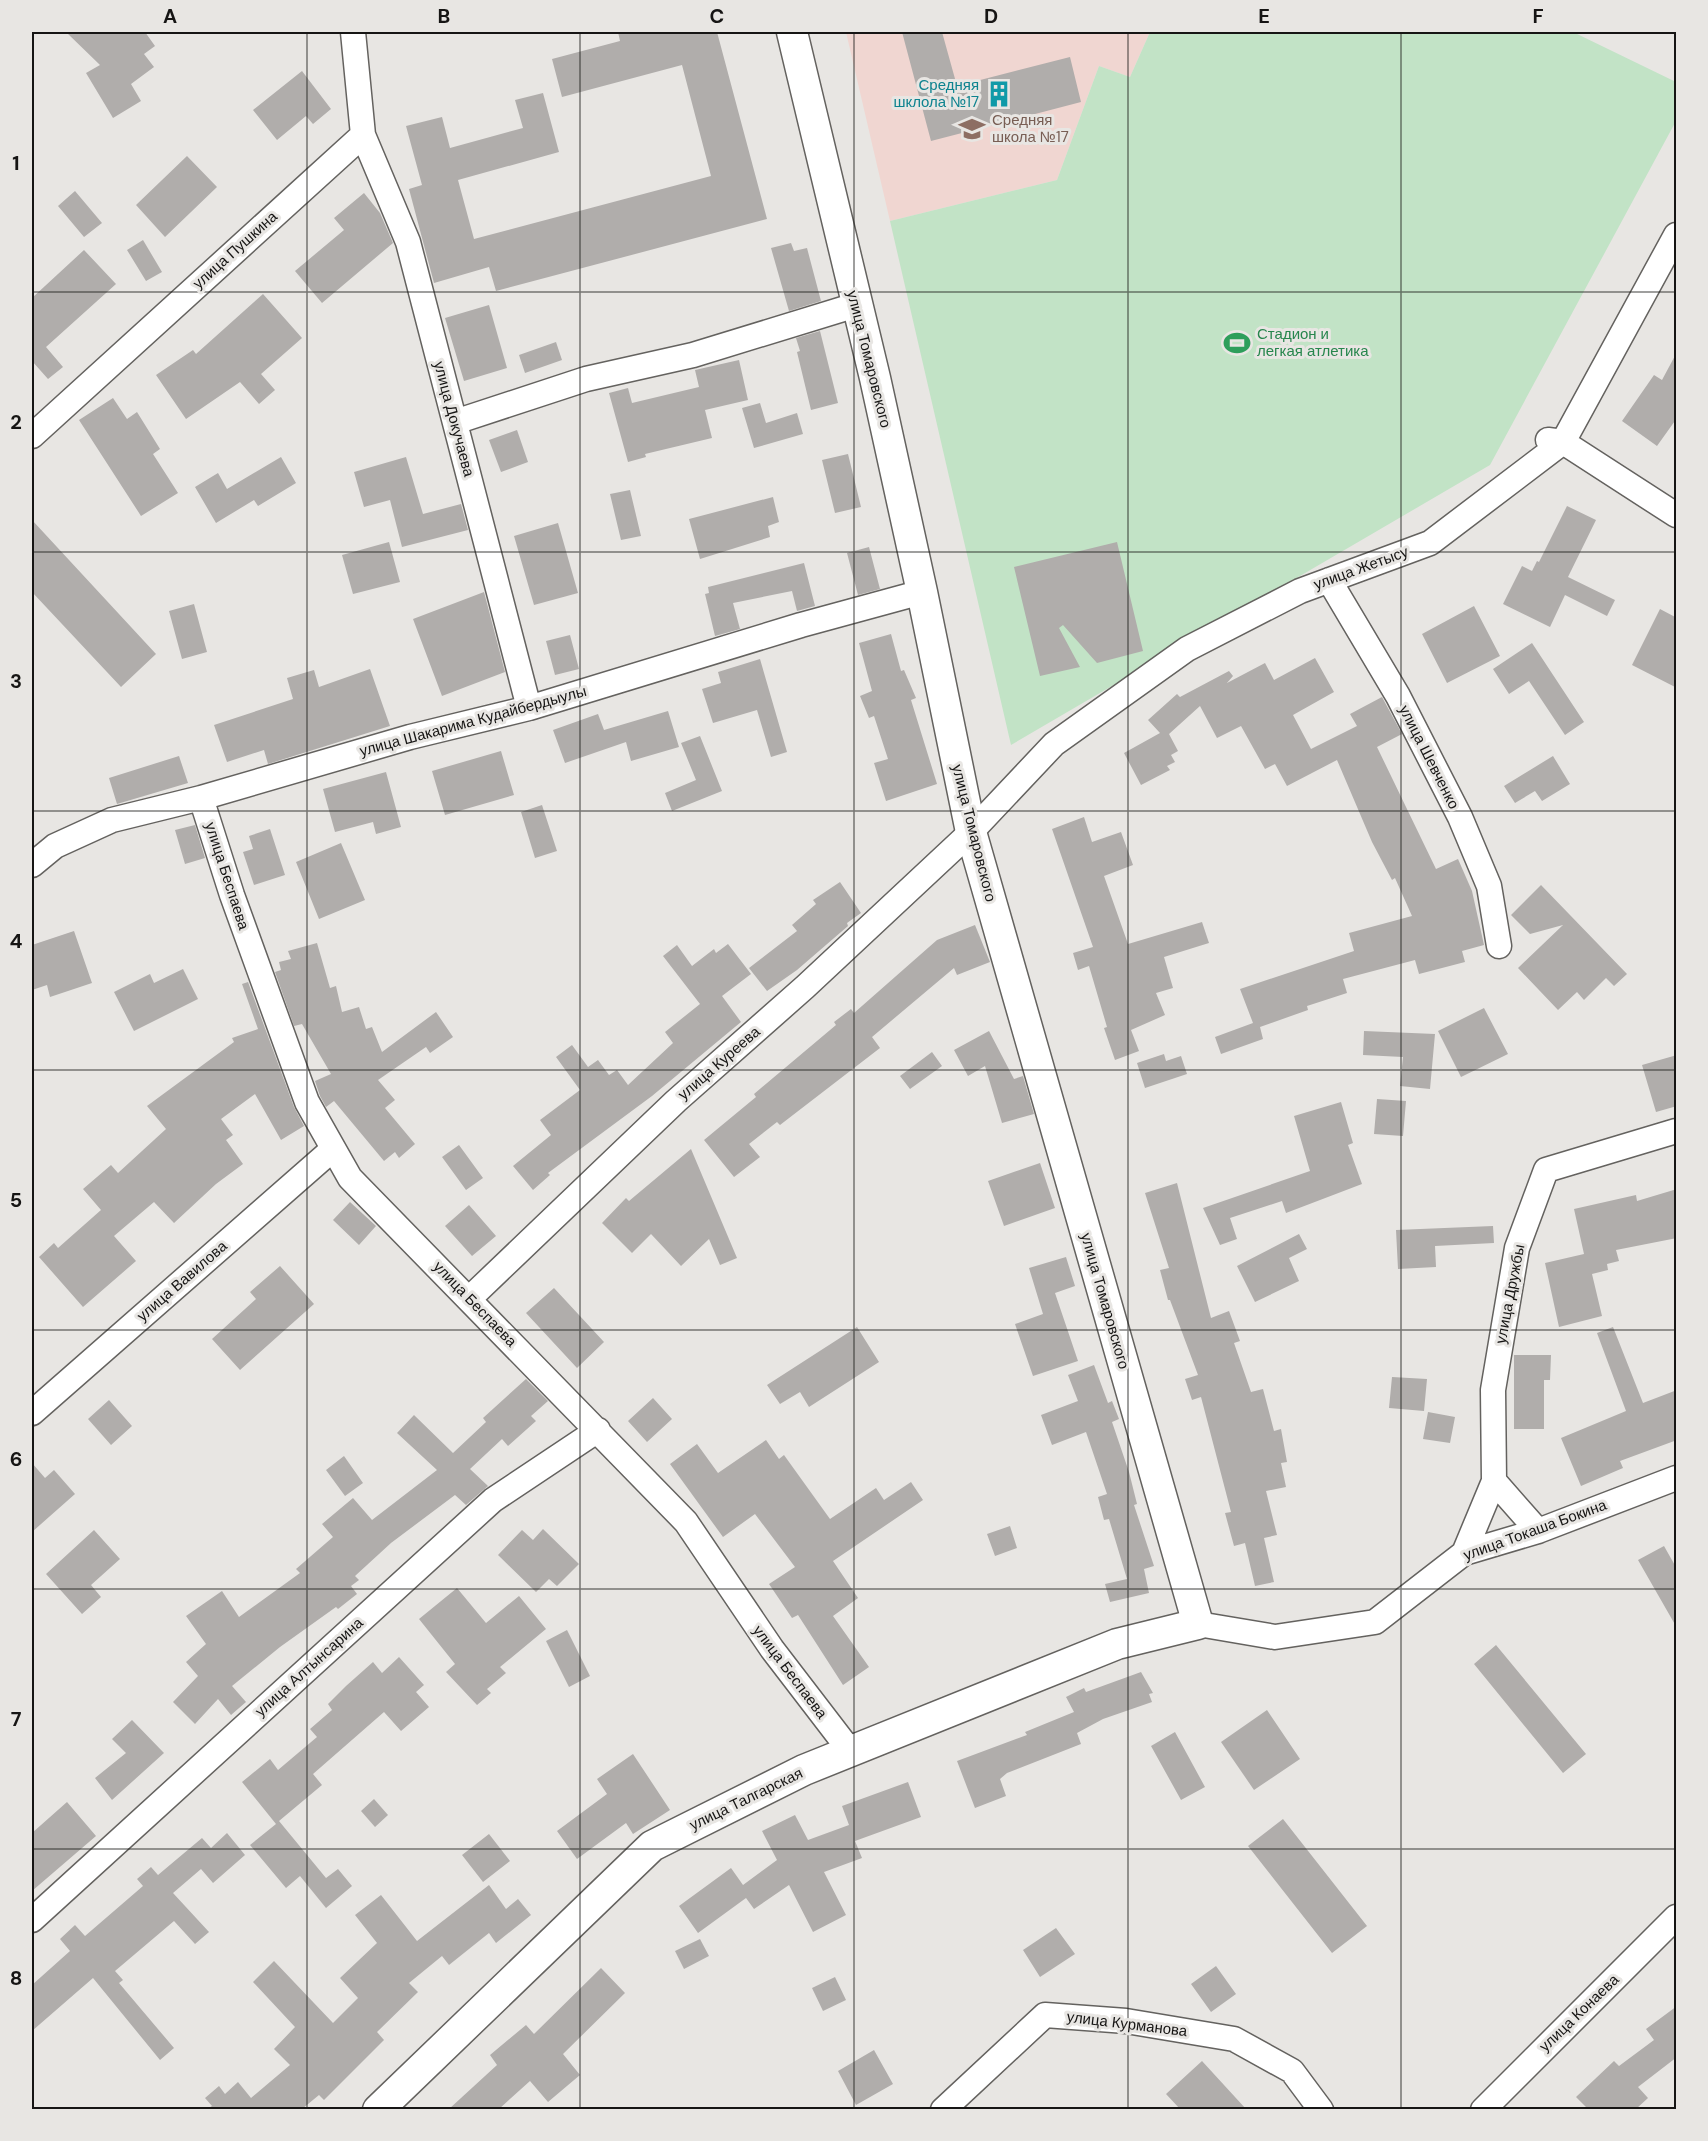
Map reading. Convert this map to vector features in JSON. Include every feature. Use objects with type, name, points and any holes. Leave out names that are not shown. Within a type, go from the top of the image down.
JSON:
[{"type":"street","points":[[353,32],[363,135]]},
{"type":"street","name":"улица Томаровского","points":[[792,32],[922,592],[970,832],[1198,1624]]},
{"type":"street","name":"улица Докучаева","points":[[363,135],[408,242],[529,708]]},
{"type":"street","name":"улица Пушкина","points":[[32,436],[363,135]]},
{"type":"street","name":"улица Жетысу","points":[[970,832],[1054,744],[1186,649],[1300,591],[1430,543],[1551,441],[1677,235]]},
{"type":"street","points":[[455,423],[586,379],[693,355],[856,305]]},
{"type":"street","points":[[1551,441],[1677,515]]},
{"type":"street","name":"улица Шевченко","points":[[1329,580],[1398,696],[1460,817],[1490,886],[1499,946]]},
{"type":"street","name":"улица Шакарима Кудайбердыулы","points":[[32,865],[55,846],[112,820],[201,798],[410,737],[529,708],[801,625],[922,592]]},
{"type":"street","name":"улица Беспаева","points":[[201,798],[232,895],[307,1102],[350,1178],[470,1298],[686,1522],[772,1649],[851,1752]]},
{"type":"street","name":"улица Куреева","points":[[470,1298],[676,1101],[805,987],[970,832]]},
{"type":"street","name":"улица Дружбы","points":[[1464,1553],[1494,1481],[1493,1390],[1517,1248],[1546,1170],[1677,1131]]},
{"type":"street","name":"улица Вавилова","points":[[32,1413],[333,1149]]},
{"type":"street","name":"улица Алтынсарина","points":[[32,1920],[493,1500],[598,1430]]},
{"type":"street","name":"улица Токаша Бокина","points":[[1198,1624],[1275,1636],[1375,1622],[1464,1553],[1538,1531],[1677,1478]]},
{"type":"street","points":[[1494,1481],[1538,1531]]},
{"type":"street","name":"улица Талгарская","points":[[378,2109],[652,1846],[804,1770],[1117,1644],[1198,1624]]},
{"type":"street","name":"улица Конаева","points":[[1483,2109],[1677,1917]]},
{"type":"street","name":"улица Курманова","points":[[943,2109],[1045,2015],[1126,2021],[1234,2039],[1292,2071],[1321,2109]]},
{"type":"shaded area","name":"Средняя школа №17","points":[[846,32],[1150,32],[1130,77],[1099,66],[1057,180],[890,221]]},
{"type":"green space","name":"Стадион и легкая атлетика","points":[[1150,32],[1573,32],[1676,82],[1676,121],[1490,465],[1011,745],[890,221],[1057,180],[1099,66],[1130,77]]},
{"type":"building","points":[[66,32],[145,32],[155,46],[144,54],[154,67],[131,84],[141,101],[113,118],[86,73],[100,65]]},
{"type":"building","points":[[618,32],[717,32],[767,219],[496,291],[489,267],[434,283],[409,189],[422,185],[406,126],[442,117],[450,148],[523,128],[515,100],[543,93],[559,152],[458,180],[474,239],[711,176],[682,65],[562,97],[552,59],[620,41]]},
{"type":"building","name":"Средняя шклола №17","points":[[902,32],[942,32],[957,86],[1070,57],[1081,102],[931,141]]},
{"type":"building","points":[[302,71],[331,109],[313,124],[306,116],[277,140],[253,110]]},
{"type":"building","points":[[187,156],[217,187],[165,237],[136,205]]},
{"type":"building","points":[[75,191],[102,223],[84,237],[58,206]]},
{"type":"building","points":[[364,193],[380,213],[393,243],[322,303],[295,271],[344,230],[334,218]]},
{"type":"building","points":[[143,240],[162,272],[146,281],[127,250]]},
{"type":"building","points":[[791,243],[794,251],[807,248],[821,301],[789,311],[771,248]]},
{"type":"building","points":[[84,250],[116,284],[46,347],[63,367],[48,379],[32,361],[32,298]]},
{"type":"building","points":[[263,294],[302,338],[261,374],[275,390],[259,404],[240,382],[186,419],[156,375],[193,350],[196,354]]},
{"type":"building","points":[[489,305],[507,368],[464,381],[445,318]]},
{"type":"building","points":[[820,331],[838,403],[811,410],[797,352],[800,351],[796,338]]},
{"type":"building","points":[[556,342],[562,360],[525,373],[519,355]]},
{"type":"building","points":[[1677,352],[1677,418],[1657,446],[1622,421],[1654,375],[1662,380]]},
{"type":"building","points":[[739,360],[748,400],[705,410],[712,438],[645,454],[646,457],[628,462],[609,393],[628,388],[632,403],[699,387],[695,370]]},
{"type":"building","points":[[113,398],[127,419],[137,412],[160,449],[153,454],[178,493],[141,516],[79,420]]},
{"type":"building","points":[[760,403],[766,423],[797,413],[803,434],[754,448],[742,408]]},
{"type":"building","points":[[517,430],[528,462],[501,472],[489,440]]},
{"type":"building","points":[[848,454],[861,507],[835,513],[822,460]]},
{"type":"building","points":[[281,457],[296,483],[258,506],[254,500],[216,523],[195,487],[218,473],[227,489]]},
{"type":"building","points":[[406,457],[423,514],[461,504],[468,530],[402,547],[390,500],[364,507],[354,472]]},
{"type":"building","points":[[630,490],[641,536],[621,540],[610,494]]},
{"type":"building","points":[[773,497],[779,522],[768,526],[770,537],[700,559],[689,519]]},
{"type":"building","points":[[1567,506],[1596,520],[1568,577],[1615,600],[1607,616],[1565,595],[1550,627],[1503,604],[1522,566],[1532,571],[1537,561],[1539,562]]},
{"type":"building","points":[[32,520],[156,654],[121,687],[32,592]]},
{"type":"building","points":[[558,523],[578,593],[534,605],[514,536]]},
{"type":"building","points":[[389,542],[400,582],[353,594],[342,555]]},
{"type":"building","points":[[1117,542],[1143,651],[1097,663],[1063,625],[1059,628],[1080,667],[1040,676],[1014,567]]},
{"type":"building","points":[[869,547],[880,589],[858,595],[847,553]]},
{"type":"building","points":[[804,563],[815,606],[797,611],[792,591],[733,603],[740,629],[715,636],[705,594],[709,593],[708,587]]},
{"type":"building","points":[[484,592],[505,672],[442,696],[413,619]]},
{"type":"building","points":[[194,604],[207,652],[182,659],[169,611]]},
{"type":"building","points":[[1474,606],[1500,656],[1447,683],[1422,634]]},
{"type":"building","points":[[1660,609],[1677,618],[1677,688],[1632,665]]},
{"type":"building","points":[[891,634],[901,671],[904,670],[916,698],[911,700],[937,784],[886,801],[874,763],[888,759],[874,716],[869,718],[860,696],[872,691],[859,643]]},
{"type":"building","points":[[570,635],[579,669],[555,675],[546,641]]},
{"type":"building","points":[[1532,643],[1584,722],[1565,735],[1529,681],[1509,694],[1493,669]]},
{"type":"building","points":[[1315,658],[1334,692],[1293,715],[1311,749],[1357,726],[1350,714],[1382,697],[1402,734],[1377,747],[1436,869],[1458,859],[1472,891],[1484,945],[1462,951],[1465,962],[1419,974],[1415,960],[1343,979],[1347,993],[1307,1006],[1308,1010],[1260,1027],[1263,1039],[1221,1054],[1215,1037],[1253,1023],[1240,989],[1354,951],[1349,933],[1412,916],[1395,878],[1392,880],[1372,842],[1337,760],[1287,786],[1275,764],[1265,769],[1241,726],[1217,738],[1200,706],[1169,734],[1178,751],[1171,755],[1175,762],[1167,766],[1170,770],[1141,785],[1124,753],[1160,733],[1148,720],[1177,694],[1180,697],[1229,671],[1233,676],[1227,683],[1265,663],[1274,680]]},
{"type":"building","points":[[760,659],[787,752],[771,757],[757,710],[713,723],[702,689],[721,683],[718,672]]},
{"type":"building","points":[[370,669],[390,726],[268,764],[264,750],[227,762],[214,725],[293,699],[287,678],[314,670],[319,687]]},
{"type":"building","points":[[668,711],[679,747],[631,761],[626,742],[565,763],[553,730],[598,714],[604,730]]},
{"type":"building","points":[[700,736],[722,791],[672,811],[665,793],[696,780],[681,743]]},
{"type":"building","points":[[501,751],[514,795],[445,815],[432,771]]},
{"type":"building","points":[[179,756],[188,783],[117,804],[109,778]]},
{"type":"building","points":[[1553,756],[1570,784],[1542,801],[1535,791],[1515,803],[1504,786]]},
{"type":"building","points":[[386,772],[401,827],[376,834],[373,822],[335,832],[323,789]]},
{"type":"building","points":[[542,805],[557,851],[535,858],[521,812]]},
{"type":"building","points":[[1084,817],[1092,842],[1121,832],[1133,865],[1104,876],[1128,944],[1202,922],[1209,943],[1164,957],[1173,988],[1156,993],[1165,1015],[1131,1030],[1139,1051],[1115,1060],[1104,1028],[1107,1027],[1089,966],[1078,970],[1073,953],[1093,947],[1052,829]]},
{"type":"building","points":[[195,825],[205,858],[185,864],[175,830]]},
{"type":"building","points":[[270,829],[285,875],[254,885],[243,852],[253,849],[249,836]]},
{"type":"building","points":[[341,843],[365,900],[319,919],[296,862]]},
{"type":"building","points":[[840,882],[861,913],[847,923],[848,926],[797,970],[767,991],[749,968],[797,931],[792,925],[816,904],[813,900]]},
{"type":"building","points":[[1541,885],[1627,974],[1614,986],[1606,978],[1584,1000],[1577,992],[1558,1010],[1518,968],[1563,925],[1530,934],[1511,915]]},
{"type":"building","points":[[975,925],[990,962],[957,975],[954,968],[872,1037],[880,1048],[780,1125],[777,1122],[749,1144],[760,1157],[734,1177],[704,1140],[756,1097],[754,1094],[836,1025],[834,1022],[851,1009],[854,1013],[937,940]]},
{"type":"building","points":[[74,931],[92,983],[50,997],[47,985],[32,990],[32,945]]},
{"type":"building","points":[[317,943],[330,988],[336,986],[342,1012],[359,1007],[366,1029],[372,1027],[382,1052],[436,1012],[453,1037],[430,1053],[426,1047],[378,1080],[395,1100],[385,1108],[415,1144],[399,1158],[395,1152],[384,1161],[334,1101],[326,1107],[320,1096],[315,1081],[331,1074],[302,1024],[294,1026],[275,972],[281,970],[279,962],[291,959],[288,951]]},
{"type":"building","points":[[728,944],[751,974],[722,996],[741,1022],[652,1096],[548,1173],[550,1175],[533,1190],[513,1166],[551,1135],[540,1120],[580,1090],[556,1057],[572,1045],[588,1067],[598,1060],[609,1075],[617,1070],[628,1085],[673,1043],[665,1032],[700,1004],[663,956],[677,945],[692,966],[714,949],[716,953]]},
{"type":"building","points":[[183,969],[198,999],[134,1031],[114,992],[150,974],[154,983]]},
{"type":"building","points":[[248,982],[294,1107],[304,1126],[281,1140],[255,1094],[221,1119],[233,1135],[226,1140],[243,1164],[216,1184],[174,1223],[154,1202],[114,1236],[136,1261],[83,1307],[39,1257],[54,1243],[58,1248],[101,1210],[83,1189],[111,1165],[118,1173],[166,1129],[147,1106],[234,1042],[232,1038],[258,1029],[242,984]]},
{"type":"building","points":[[1484,1008],[1508,1054],[1461,1077],[1438,1031]]},
{"type":"building","points":[[989,1031],[1014,1079],[1023,1076],[1034,1114],[1002,1123],[985,1066],[968,1076],[954,1050]]},
{"type":"building","points":[[1364,1031],[1435,1034],[1430,1089],[1400,1086],[1403,1057],[1363,1055]]},
{"type":"building","points":[[932,1052],[942,1066],[910,1089],[900,1076]]},
{"type":"building","points":[[1164,1054],[1166,1061],[1181,1056],[1187,1074],[1145,1088],[1137,1063]]},
{"type":"building","points":[[1677,1055],[1677,1106],[1656,1112],[1642,1065]]},
{"type":"building","points":[[1377,1099],[1406,1101],[1403,1136],[1374,1134]]},
{"type":"building","points":[[1341,1102],[1353,1143],[1348,1145],[1362,1184],[1286,1213],[1282,1201],[1230,1218],[1237,1239],[1220,1245],[1203,1208],[1310,1171],[1294,1116]]},
{"type":"building","points":[[459,1145],[483,1178],[466,1190],[442,1157]]},
{"type":"building","points":[[691,1149],[737,1258],[720,1265],[709,1239],[681,1266],[651,1234],[632,1253],[602,1223],[626,1198],[629,1201]]},
{"type":"building","points":[[1040,1163],[1055,1208],[1004,1226],[988,1181]]},
{"type":"building","points":[[1177,1183],[1211,1318],[1229,1311],[1240,1341],[1234,1343],[1251,1392],[1263,1389],[1274,1431],[1281,1429],[1287,1462],[1281,1463],[1286,1487],[1266,1491],[1277,1535],[1264,1538],[1274,1582],[1255,1586],[1245,1543],[1234,1546],[1225,1513],[1231,1512],[1201,1397],[1192,1400],[1185,1379],[1198,1375],[1170,1300],[1168,1300],[1160,1270],[1169,1268],[1145,1193]]},
{"type":"building","points":[[1677,1189],[1677,1238],[1616,1250],[1619,1261],[1607,1264],[1608,1270],[1592,1274],[1602,1316],[1559,1327],[1545,1263],[1584,1254],[1574,1209],[1636,1195],[1637,1201]]},
{"type":"building","points":[[350,1202],[376,1226],[359,1245],[333,1220]]},
{"type":"building","points":[[469,1205],[496,1236],[472,1256],[445,1226]]},
{"type":"building","points":[[1493,1226],[1494,1243],[1435,1246],[1436,1267],[1398,1269],[1396,1230]]},
{"type":"building","points":[[1299,1234],[1307,1249],[1289,1258],[1299,1281],[1255,1302],[1237,1266]]},
{"type":"building","points":[[1066,1257],[1075,1286],[1055,1293],[1078,1361],[1033,1376],[1015,1324],[1043,1314],[1029,1268]]},
{"type":"building","points":[[280,1266],[314,1304],[240,1370],[212,1339],[256,1299],[250,1292]]},
{"type":"building","points":[[554,1288],[604,1342],[577,1368],[526,1313]]},
{"type":"building","points":[[857,1327],[879,1362],[809,1407],[800,1392],[780,1404],[767,1385]]},
{"type":"building","points":[[1613,1327],[1643,1403],[1677,1390],[1677,1440],[1620,1461],[1623,1468],[1581,1486],[1561,1438],[1626,1411],[1597,1333]]},
{"type":"building","points":[[1514,1355],[1551,1355],[1550,1380],[1544,1380],[1544,1429],[1514,1429]]},
{"type":"building","points":[[1094,1365],[1108,1403],[1112,1401],[1119,1419],[1112,1422],[1129,1472],[1137,1504],[1134,1505],[1154,1566],[1144,1569],[1149,1593],[1110,1602],[1105,1584],[1127,1579],[1109,1519],[1104,1520],[1098,1497],[1107,1494],[1086,1432],[1052,1445],[1041,1415],[1078,1401],[1068,1375]]},
{"type":"building","points":[[1392,1377],[1427,1379],[1424,1411],[1389,1408]]},
{"type":"building","points":[[526,1379],[548,1401],[531,1416],[536,1421],[508,1446],[502,1439],[470,1469],[488,1486],[466,1505],[455,1495],[391,1543],[355,1576],[359,1580],[351,1586],[357,1594],[280,1647],[232,1686],[246,1702],[231,1715],[218,1699],[195,1724],[173,1702],[198,1676],[186,1662],[206,1644],[186,1616],[222,1591],[239,1617],[300,1573],[296,1569],[333,1537],[322,1524],[353,1498],[372,1520],[437,1470],[397,1433],[414,1415],[453,1453],[486,1422],[483,1418]]},
{"type":"building","points":[[653,1398],[672,1419],[647,1442],[628,1421]]},
{"type":"building","points":[[109,1400],[132,1426],[111,1445],[88,1419]]},
{"type":"building","points":[[1428,1412],[1455,1417],[1450,1443],[1423,1439]]},
{"type":"building","points":[[766,1440],[779,1459],[784,1455],[830,1519],[876,1488],[884,1500],[911,1482],[923,1500],[833,1561],[858,1598],[833,1616],[869,1667],[843,1685],[798,1615],[792,1618],[769,1584],[795,1567],[755,1514],[723,1537],[670,1464],[697,1444],[718,1473]]},
{"type":"building","points":[[344,1456],[363,1483],[345,1496],[326,1470]]},
{"type":"building","points":[[32,1463],[45,1478],[54,1470],[75,1494],[32,1532]]},
{"type":"building","points":[[1010,1526],[1017,1548],[995,1556],[987,1534]]},
{"type":"building","points":[[543,1529],[579,1564],[557,1586],[549,1579],[536,1592],[498,1555],[522,1530],[533,1540]]},
{"type":"building","points":[[94,1530],[120,1559],[91,1585],[101,1597],[82,1614],[46,1574]]},
{"type":"building","points":[[1664,1546],[1677,1569],[1677,1628],[1638,1560]]},
{"type":"building","points":[[457,1588],[486,1623],[519,1596],[546,1629],[500,1667],[506,1673],[487,1689],[491,1693],[477,1705],[446,1672],[455,1664],[419,1619]]},
{"type":"building","points":[[567,1630],[590,1676],[569,1687],[546,1641]]},
{"type":"building","points":[[1496,1645],[1586,1754],[1563,1773],[1474,1664]]},
{"type":"building","points":[[399,1657],[424,1685],[416,1692],[429,1707],[401,1731],[384,1712],[313,1774],[322,1785],[279,1821],[326,1878],[338,1869],[352,1886],[326,1908],[300,1876],[286,1888],[250,1845],[276,1824],[242,1782],[270,1759],[278,1770],[317,1737],[310,1729],[332,1710],[328,1704],[346,1686],[373,1662],[382,1673]]},
{"type":"building","points":[[1141,1672],[1153,1693],[1149,1694],[1152,1702],[1103,1719],[1077,1733],[1081,1744],[1007,1773],[1000,1779],[1006,1796],[975,1808],[957,1761],[1027,1735],[1025,1732],[1074,1712],[1066,1697],[1084,1688],[1086,1692]]},
{"type":"building","points":[[1267,1710],[1300,1759],[1254,1790],[1221,1742]]},
{"type":"building","points":[[132,1720],[164,1753],[112,1800],[95,1778],[126,1753],[112,1739]]},
{"type":"building","points":[[1175,1732],[1205,1787],[1181,1800],[1151,1746]]},
{"type":"building","points":[[633,1754],[670,1810],[633,1834],[626,1823],[577,1859],[557,1831],[607,1794],[597,1779]]},
{"type":"building","points":[[908,1782],[921,1817],[855,1841],[862,1858],[824,1872],[846,1915],[813,1932],[789,1885],[754,1909],[746,1898],[698,1933],[679,1906],[731,1868],[743,1885],[777,1860],[762,1831],[795,1815],[808,1840],[849,1825],[842,1806]]},
{"type":"building","points":[[374,1799],[388,1815],[375,1827],[361,1811]]},
{"type":"building","points":[[67,1802],[96,1836],[32,1891],[32,1833]]},
{"type":"building","points":[[1283,1819],[1367,1926],[1332,1953],[1248,1846]]},
{"type":"building","points":[[227,1833],[245,1855],[213,1883],[201,1869],[173,1893],[209,1932],[195,1944],[174,1921],[115,1971],[123,1980],[119,1983],[174,2048],[160,2060],[93,1978],[32,2031],[32,1985],[70,1951],[60,1939],[75,1925],[85,1936],[143,1886],[137,1879],[151,1867],[158,1875],[202,1838],[211,1848]]},
{"type":"building","points":[[489,1834],[510,1861],[483,1882],[462,1855]]},
{"type":"building","points":[[489,1885],[506,1909],[518,1899],[531,1915],[496,1943],[489,1933],[449,1965],[442,1956],[409,1983],[418,1992],[377,2032],[384,2040],[324,2100],[319,2095],[302,2109],[207,2109],[212,2106],[205,2098],[219,2086],[225,2094],[238,2082],[251,2098],[290,2065],[274,2049],[295,2027],[253,1982],[274,1961],[333,2023],[358,1998],[340,1978],[377,1943],[355,1915],[381,1895],[417,1941]]},
{"type":"building","points":[[1056,1928],[1075,1954],[1040,1977],[1023,1950]]},
{"type":"building","points":[[700,1939],[709,1956],[684,1969],[675,1951]]},
{"type":"building","points":[[1216,1966],[1236,1994],[1211,2012],[1191,1984]]},
{"type":"building","points":[[601,1968],[625,1993],[563,2054],[580,2075],[548,2102],[530,2081],[499,2109],[449,2109],[497,2065],[490,2055],[526,2025],[534,2034]]},
{"type":"building","points":[[835,1977],[846,2000],[823,2011],[812,1988]]},
{"type":"building","points":[[1677,2006],[1677,2057],[1638,2087],[1648,2098],[1636,2109],[1588,2109],[1576,2097],[1614,2061],[1619,2066],[1654,2040],[1646,2029]]},
{"type":"building","points":[[874,2050],[893,2084],[856,2105],[838,2071]]},
{"type":"building","points":[[1202,2061],[1246,2109],[1180,2109],[1166,2094]]},
{"type":"place","name":"Средняя шклола №17","points":[[999,94]]},
{"type":"place","name":"Средняя школа №17","points":[[972,129]]},
{"type":"place","name":"Стадион и легкая атлетика","points":[[1237,343]]}]
